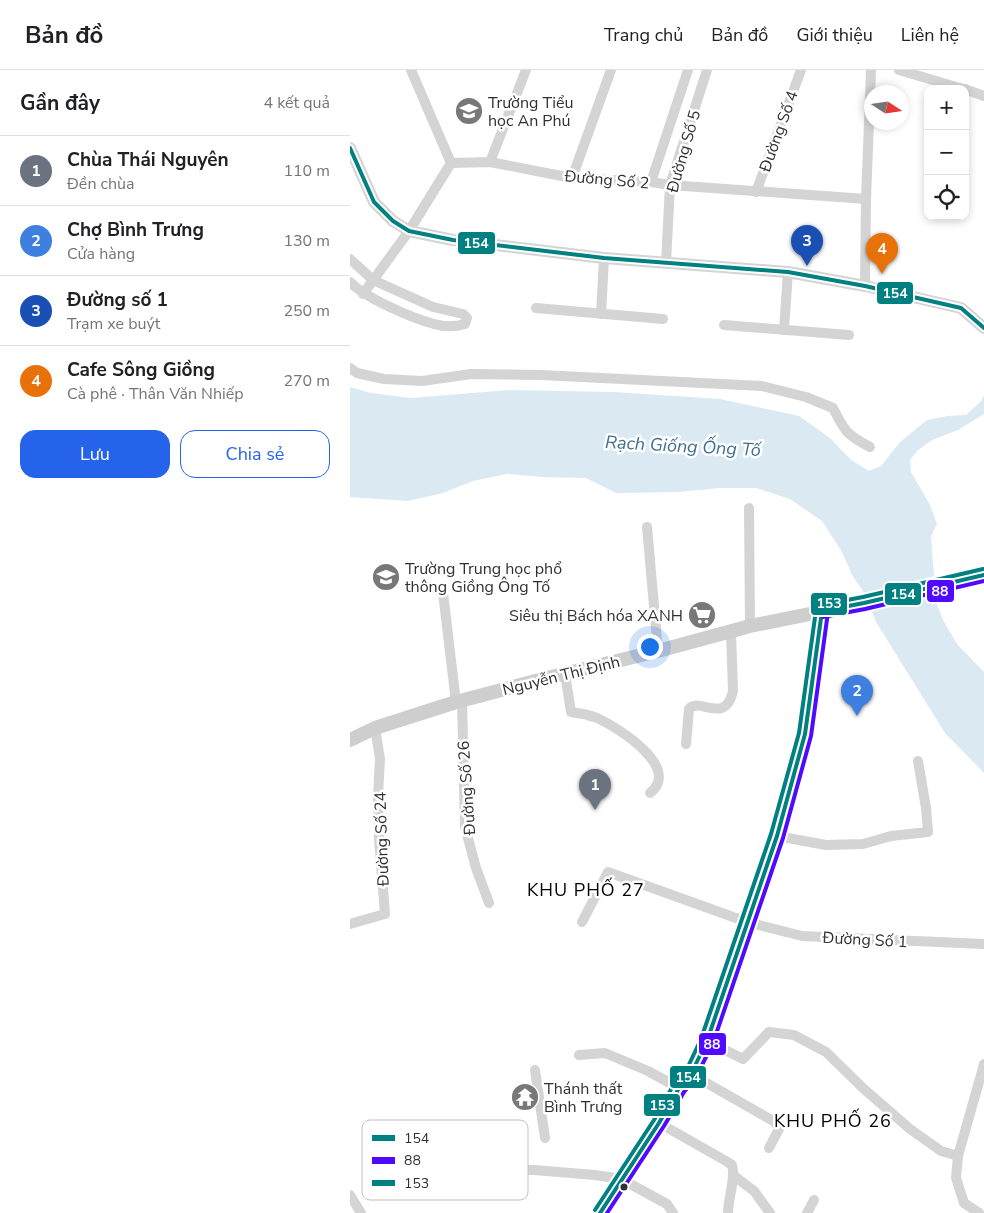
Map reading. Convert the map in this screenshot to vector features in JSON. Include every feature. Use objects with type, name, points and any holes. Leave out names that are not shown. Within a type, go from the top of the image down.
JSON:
[{"type":"main road","name":"Nguyễn Thị Định","points":[[350,740],[375,728],[459,702],[565,674],[750,626],[864,603],[984,574]]},
{"type":"main road","points":[[600,1213],[679,1088],[691,1074],[707,1041],[777,836],[805,734],[822,611]]},
{"type":"street","points":[[363,294],[409,231],[451,163],[411,70]]},
{"type":"street","points":[[490,162],[526,70]]},
{"type":"street","points":[[572,178],[611,70]]},
{"type":"street","points":[[651,182],[688,70]]},
{"type":"street","name":"Đường Số 5","points":[[666,262],[670,185],[707,70]]},
{"type":"street","name":"Đường Số 4","points":[[756,192],[801,70]]},
{"type":"street","points":[[865,286],[871,70]]},
{"type":"street","points":[[899,70],[950,85]]},
{"type":"street","points":[[969,91],[984,96]]},
{"type":"street","points":[[350,148],[374,202],[393,221],[409,231],[453,240],[604,258],[788,272],[865,286],[961,308],[984,328]]},
{"type":"street","name":"Đường Số 2","points":[[451,163],[490,162],[572,178],[866,198]]},
{"type":"street","points":[[601,314],[604,258]]},
{"type":"street","points":[[350,259],[373,280],[433,308],[462,314],[467,318],[465,324],[456,326],[435,324],[363,294],[350,282]]},
{"type":"street","points":[[784,330],[788,272]]},
{"type":"street","points":[[536,308],[663,319]]},
{"type":"street","points":[[724,325],[850,335]]},
{"type":"street","points":[[350,368],[357,373],[384,379],[422,381],[480,374],[542,375],[762,386],[806,397],[833,408],[842,426],[851,437],[870,447]]},
{"type":"street","points":[[750,508],[750,626]]},
{"type":"street","points":[[647,527],[658,651]]},
{"type":"street","name":"Đường Số 26","points":[[443,593],[459,702],[464,827],[476,868],[489,902]]},
{"type":"street","points":[[686,744],[692,705],[696,704],[710,709],[719,709],[725,706],[731,698],[733,691],[731,632]]},
{"type":"street","points":[[565,674],[571,712],[584,713],[611,725],[635,743],[657,764],[660,781],[650,793]]},
{"type":"street","name":"Đường Số 24","points":[[350,924],[385,914],[379,840],[378,796],[380,759],[375,728]]},
{"type":"street","points":[[777,836],[826,846],[862,844],[890,836],[928,832],[918,761]]},
{"type":"street","name":"Đường Số 1","points":[[582,922],[608,872],[747,922],[802,936],[984,944]]},
{"type":"street","points":[[707,1041],[743,1059],[769,1032],[794,1035],[826,1052],[864,1089],[910,1129],[941,1151],[958,1156]]},
{"type":"street","points":[[579,1055],[605,1053],[648,1071],[679,1088]]},
{"type":"street","points":[[979,1213],[964,1202],[956,1178],[958,1156],[984,1064]]},
{"type":"street","points":[[535,1070],[545,1138]]},
{"type":"street","points":[[691,1074],[775,1122],[779,1129],[769,1148]]},
{"type":"street","points":[[658,1123],[732,1165],[733,1175],[728,1198],[728,1213]]},
{"type":"street","points":[[528,1170],[595,1175],[621,1180],[667,1204],[673,1213]]},
{"type":"street","points":[[733,1175],[754,1192],[770,1213]]},
{"type":"street","points":[[350,1195],[361,1213]]},
{"type":"street","points":[[807,1213],[814,1200]]},
{"type":"water","name":"Rạch Giống Ống Tố","points":[[350,387],[371,393],[411,398],[509,390],[614,392],[720,399],[799,416],[830,438],[851,460],[869,471],[881,466],[900,442],[927,420],[966,415],[981,401],[984,395],[984,414],[958,430],[932,440],[917,451],[910,460],[911,472],[930,505],[937,524],[931,536],[936,602],[943,620],[957,644],[984,672],[984,773],[945,733],[876,622],[865,594],[852,575],[842,552],[822,521],[790,499],[756,488],[616,493],[586,478],[507,474],[473,481],[443,493],[408,501],[350,497]]},
{"type":"transit line","name":"154","points":[[350,148],[374,202],[393,221],[409,231],[453,240],[604,258],[788,272],[865,286],[961,308],[984,328]]},
{"type":"transit line","name":"153","points":[[821,605],[983,569]]},
{"type":"transit line","name":"154","points":[[822,611],[984,575]]},
{"type":"transit line","name":"88","points":[[823,617],[984,581]]},
{"type":"transit line","name":"153","points":[[595,1210],[654,1120],[674,1084],[686,1071],[701,1039],[771,834],[799,733],[816,610]]},
{"type":"transit line","name":"154","points":[[600,1213],[659,1123],[679,1088],[691,1074],[707,1041],[777,836],[805,734],[822,611]]},
{"type":"transit line","name":"88","points":[[607,1213],[684,1092],[696,1077],[713,1043],[783,838],[811,736],[828,612]]},
{"type":"place","name":"Trường Tiểu học An Phú","points":[[469,111]]},
{"type":"place","name":"Đường số 1","points":[[807,266]]},
{"type":"place","name":"Cafe Sông Giồng","points":[[882,274]]},
{"type":"place","name":"Trường Trung học phổ thông Giồng Ông Tố","points":[[386,577]]},
{"type":"place","name":"Siêu thị Bách hóa XANH","points":[[702,615]]},
{"type":"place","name":"Chợ Bình Trưng","points":[[857,716]]},
{"type":"place","name":"Chùa Thái Nguyên","points":[[595,810]]},
{"type":"place","name":"Thánh thất Bình Trưng","points":[[525,1097]]},
{"type":"district","name":"KHU PHỐ 27","points":[[586,890]]},
{"type":"district","name":"KHU PHỐ 26","points":[[833,1121]]}]
